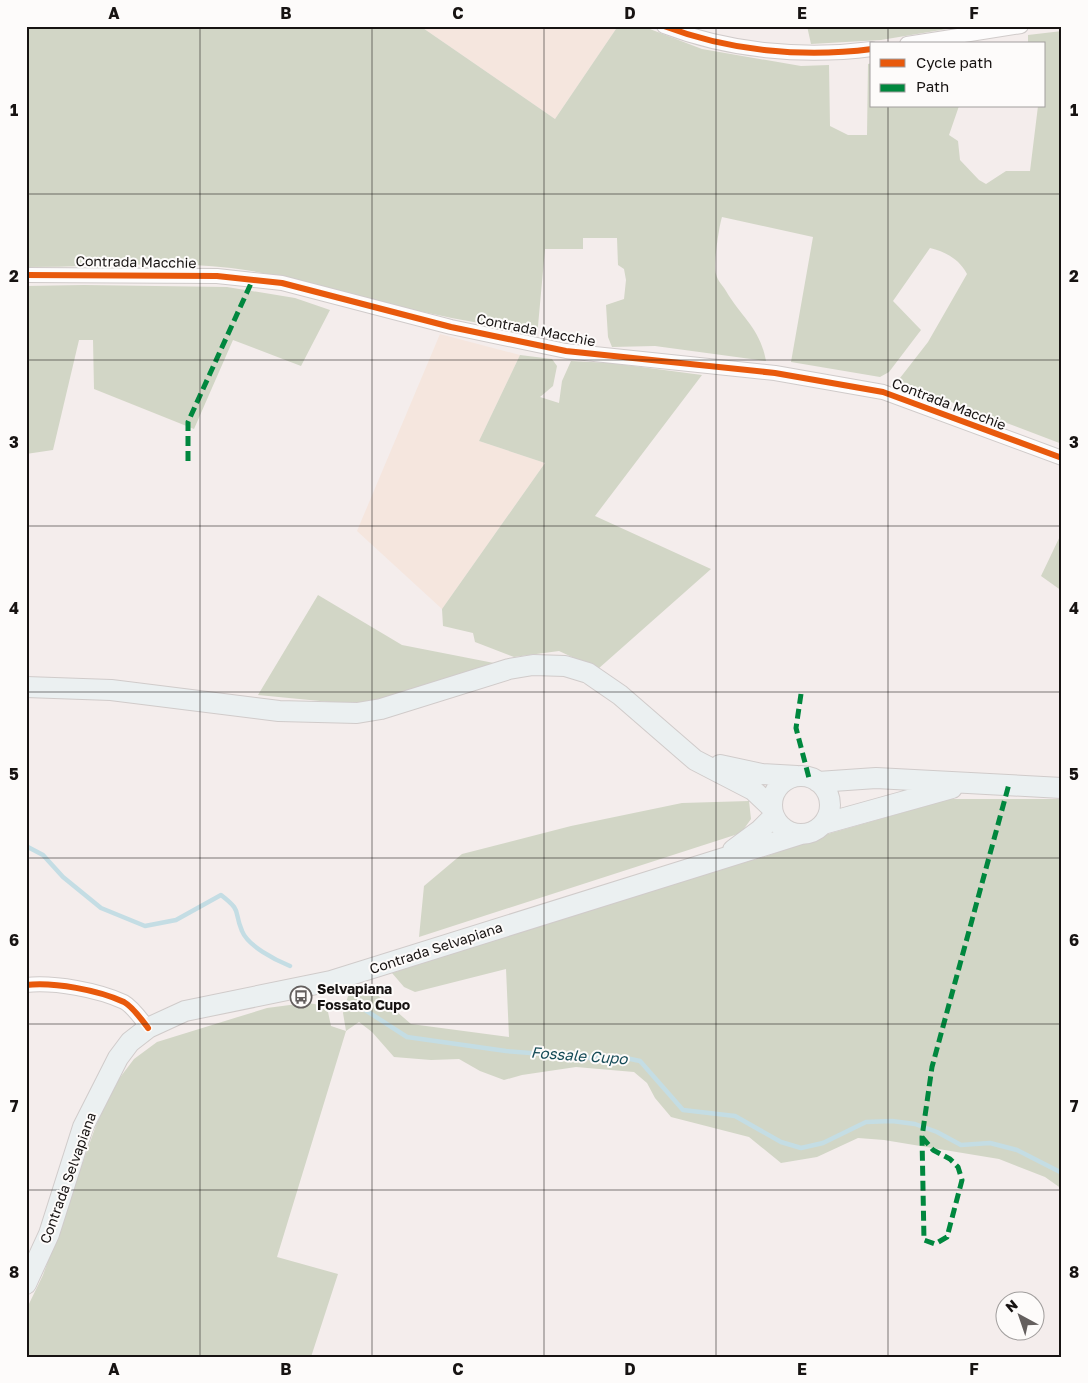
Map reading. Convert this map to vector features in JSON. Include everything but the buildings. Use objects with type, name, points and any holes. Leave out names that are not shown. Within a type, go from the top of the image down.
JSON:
[{"type":"main road","points":[[26,687],[111,690],[280,711],[357,713],[381,709],[509,669],[532,665],[565,666],[588,674],[620,695],[695,760],[754,790],[773,812],[784,829],[801,834],[813,832],[823,824],[976,782]]},
{"type":"main road","points":[[695,760],[762,774],[799,776],[818,782],[826,791],[830,802],[828,814],[823,824]]},
{"type":"main road","points":[[773,812],[773,797],[779,786],[788,779],[799,776]]},
{"type":"main road","points":[[818,782],[876,778],[1062,788]]},
{"type":"main road","name":"Contrada Selvapiana","points":[[721,858],[760,830],[773,812]]},
{"type":"main road","name":"Contrada Selvapiana","points":[[26,1284],[49,1234],[84,1127],[118,1058],[130,1042],[148,1028],[185,1011],[331,981],[801,834]]},
{"type":"street","points":[[664,26],[688,36],[800,54],[870,49]]},
{"type":"street","points":[[921,42],[1021,26]]},
{"type":"street","name":"Contrada Macchie","points":[[26,275],[217,276],[282,283],[451,327],[566,351],[775,373],[883,392],[1062,458]]},
{"type":"street","points":[[26,985],[40,984],[82,989],[126,1003],[148,1028]]},
{"type":"shaded area","points":[[420,26],[618,26],[555,119]]},
{"type":"shaded area","points":[[440,334],[520,355],[479,441],[545,463],[442,609],[357,531]]},
{"type":"green space","points":[[26,26],[420,26],[555,119],[618,26],[642,26],[702,49],[801,66],[829,65],[830,126],[848,135],[867,135],[868,64],[870,64],[870,108],[958,108],[949,135],[958,141],[960,160],[979,180],[986,184],[1006,171],[1030,171],[1038,108],[1046,108],[1046,42],[1028,42],[1028,35],[1062,31],[1062,444],[901,383],[900,378],[928,342],[967,274],[952,257],[930,248],[893,301],[921,330],[889,372],[880,377],[791,362],[813,237],[722,217],[715,270],[719,281],[755,331],[766,361],[655,346],[612,347],[608,337],[606,305],[624,299],[626,280],[624,269],[618,265],[617,238],[583,238],[583,249],[545,249],[537,337],[487,328],[479,323],[375,301],[286,278],[231,268],[180,264],[26,267]]},
{"type":"green space","points":[[807,26],[965,26],[881,40],[811,44]]},
{"type":"green space","points":[[26,286],[227,287],[295,298],[330,310],[301,366],[233,340],[194,429],[94,389],[93,340],[79,340],[53,450],[26,454]]},
{"type":"green space","points":[[520,355],[552,359],[557,366],[553,386],[540,397],[559,403],[562,381],[571,361],[611,363],[702,375],[595,516],[711,569],[598,669],[559,651],[514,657],[475,642],[473,633],[443,626],[442,609],[545,463],[479,441]]},
{"type":"green space","points":[[1062,532],[1062,591],[1041,576]]},
{"type":"green space","points":[[318,595],[402,645],[499,664],[403,694],[351,704],[258,695]]},
{"type":"green space","points":[[950,799],[1062,799],[1062,1189],[1045,1177],[999,1159],[884,1140],[858,1138],[817,1157],[781,1163],[749,1137],[671,1117],[655,1098],[647,1083],[634,1072],[576,1067],[522,1075],[504,1080],[480,1071],[459,1059],[431,1060],[394,1057],[372,1032],[359,1022],[346,1031],[343,1013],[350,989],[366,985],[411,1024],[509,1037],[506,969],[415,992],[404,987],[392,973],[625,897],[767,856],[831,833]]},
{"type":"green space","points":[[749,801],[751,819],[741,833],[419,937],[424,886],[462,854],[571,826],[682,803]]},
{"type":"green space","points":[[305,1003],[315,1004],[328,1012],[331,1026],[346,1031],[277,1257],[338,1274],[311,1357],[26,1357],[26,1310],[43,1275],[95,1128],[112,1088],[134,1059],[157,1042],[267,1008]]},
{"type":"waterway","name":"Fossale Cupo","points":[[26,846],[43,855],[63,877],[101,908],[145,926],[176,920],[221,895],[235,908],[245,937],[256,947],[290,966]]},
{"type":"waterway","name":"Fossale Cupo","points":[[359,1006],[407,1037],[506,1051],[594,1058],[621,1057],[640,1061],[683,1110],[735,1116],[781,1142],[801,1148],[823,1143],[866,1122],[892,1121],[915,1124],[937,1132],[961,1145],[990,1143],[1017,1150],[1062,1173]]},
{"type":"marked path","points":[[188,461],[188,422],[253,279]]},
{"type":"marked path","points":[[801,694],[796,728],[809,778]]},
{"type":"marked path","points":[[922,1137],[933,1150],[950,1159],[958,1167],[962,1180],[947,1237],[935,1244],[924,1240],[922,1137],[932,1067],[1009,784]]},
{"type":"cycle path","points":[[664,26],[714,41],[766,50],[820,53],[870,49]]},
{"type":"cycle path","points":[[26,275],[217,276],[282,283],[451,327],[566,351],[775,373],[883,392],[1062,458]]},
{"type":"cycle path","points":[[26,985],[63,986],[114,998],[131,1007],[148,1028]]},
{"type":"place","name":"Selvapiana Fossato Cupo","points":[[301,997]]}]
